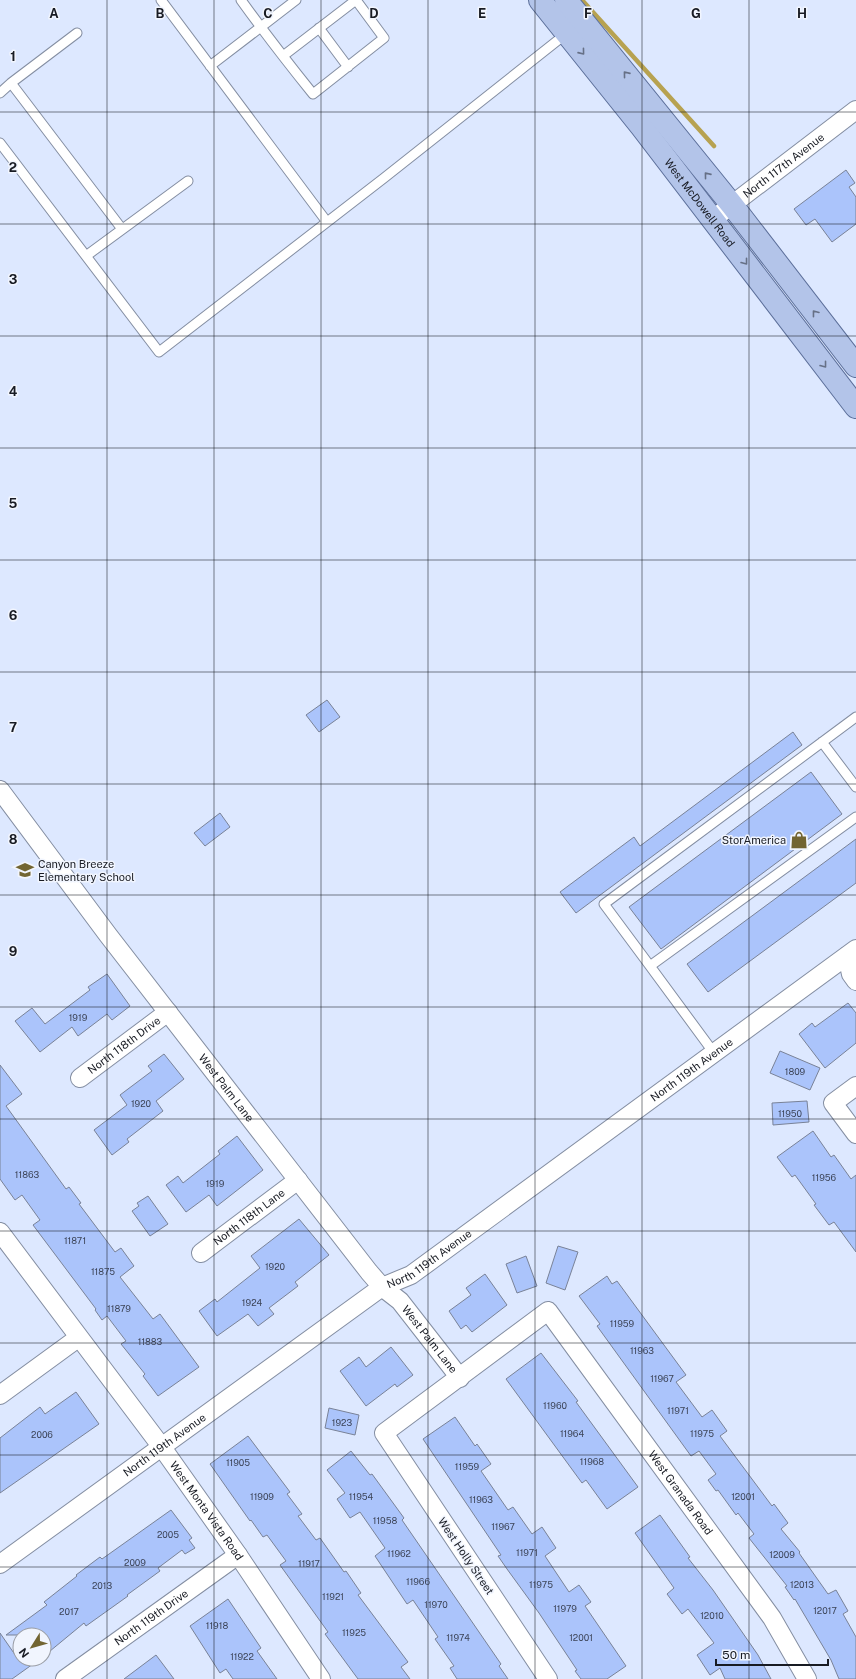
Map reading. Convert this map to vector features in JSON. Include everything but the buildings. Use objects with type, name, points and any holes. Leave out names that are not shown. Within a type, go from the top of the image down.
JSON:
[{"type":"main road","name":"West McDowell Road","points":[[540,0],[641,126],[856,407]]},
{"type":"main road","name":"West McDowell Road","points":[[566,0],[732,206],[856,366]]},
{"type":"street","name":"North 117th Avenue","points":[[712,220],[856,110]]},
{"type":"street","name":"West Palm Lane","points":[[0,790],[168,1012],[298,1180],[382,1287],[400,1301],[460,1378]]},
{"type":"street","points":[[853,955],[851,974],[856,981]]},
{"type":"street","name":"North 119th Avenue","points":[[0,1564],[382,1287],[411,1275],[714,1053],[853,955]]},
{"type":"street","name":"North 118th Drive","points":[[80,1078],[168,1012]]},
{"type":"street","points":[[856,1086],[834,1103],[856,1134]]},
{"type":"street","name":"North 118th Lane","points":[[201,1253],[298,1180]]},
{"type":"street","name":"West Monta Vista Road","points":[[0,1232],[78,1338],[161,1446],[238,1555],[321,1679]]},
{"type":"street","name":"West Granada Road","points":[[460,1378],[548,1311],[772,1618],[807,1679]]},
{"type":"street","points":[[0,1395],[78,1338]]},
{"type":"street","name":"West Holly Street","points":[[460,1378],[384,1433],[548,1679]]},
{"type":"street","name":"North 119th Drive","points":[[67,1678],[238,1555]]},
{"type":"lane","points":[[161,0],[327,222]]},
{"type":"lane","points":[[241,0],[260,27],[313,94],[384,38],[356,0],[283,56]]},
{"type":"lane","points":[[210,66],[296,0]]},
{"type":"lane","points":[[319,28],[348,67]]},
{"type":"lane","points":[[0,93],[77,33]]},
{"type":"lane","points":[[0,142],[159,352],[567,33]]},
{"type":"lane","points":[[11,83],[122,229]]},
{"type":"lane","points":[[86,256],[188,181]]},
{"type":"lane","points":[[714,1053],[604,904],[856,717]]},
{"type":"lane","points":[[822,742],[856,787]]},
{"type":"lane","points":[[650,966],[856,817]]},
{"type":"waterway","points":[[582,0],[714,146]]},
{"type":"place","name":"StorAmerica","points":[[799,840]]},
{"type":"place","name":"Canyon Breeze Elementary School","points":[[25,870]]}]
